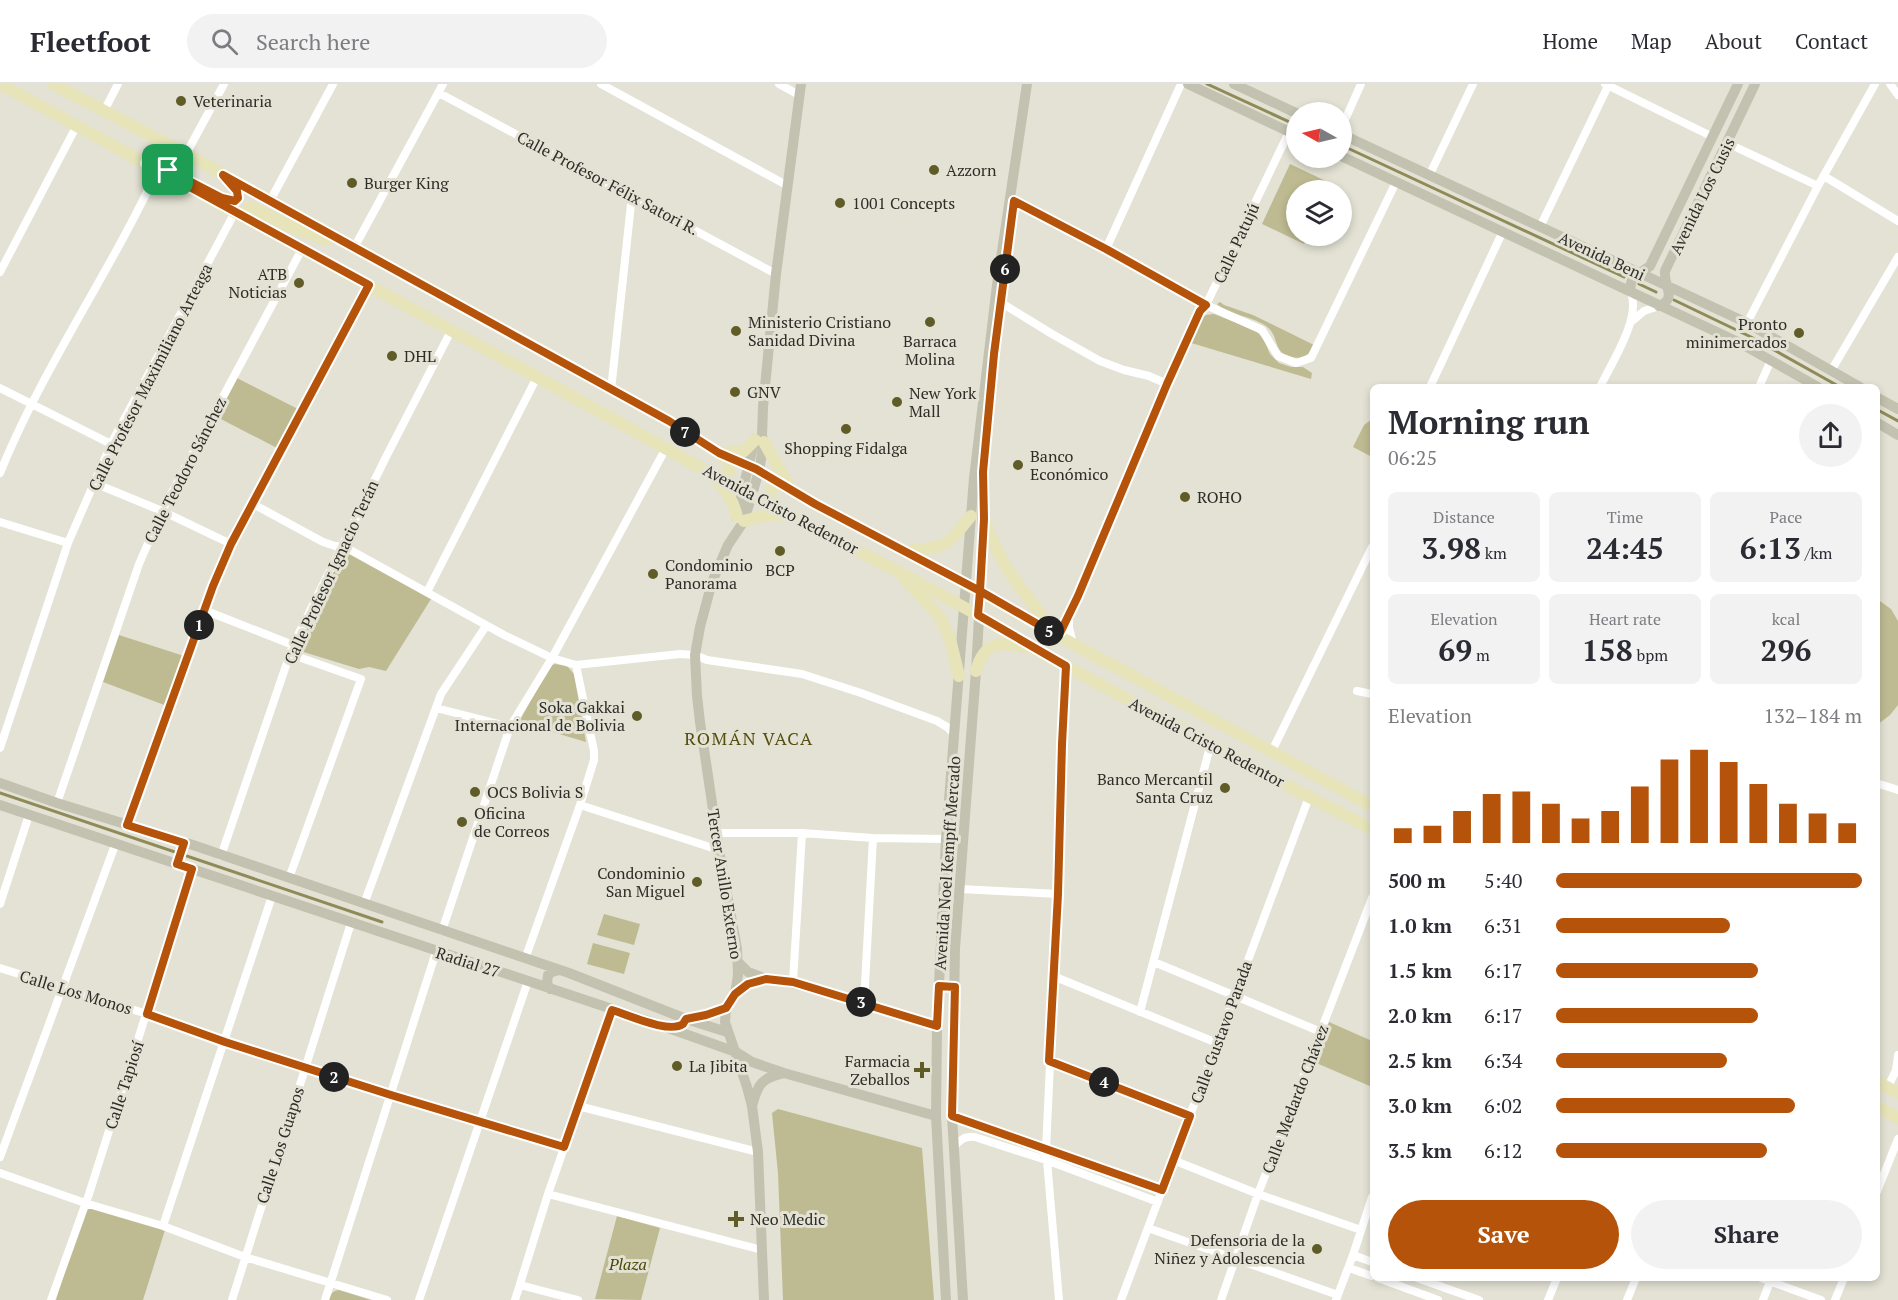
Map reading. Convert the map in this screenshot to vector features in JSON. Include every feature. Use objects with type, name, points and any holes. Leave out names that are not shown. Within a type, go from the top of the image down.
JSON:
[{"type":"main road","name":"Avenida Cristo Redentor","points":[[0,84],[711,474],[897,571],[1036,650],[1370,828]]},
{"type":"main road","name":"Avenida Cristo Redentor","points":[[53,84],[186,154],[669,421],[719,453],[754,468],[815,504],[907,551],[1370,805]]},
{"type":"main road","points":[[146,163],[189,180],[222,198],[235,201],[238,198],[237,191],[223,175]]},
{"type":"main road","points":[[262,227],[248,216],[249,208],[259,210],[279,221],[322,238],[349,245]]},
{"type":"main road","points":[[719,453],[744,451],[759,441],[788,487]]},
{"type":"main road","points":[[711,474],[725,476],[729,472],[729,462],[719,453]]},
{"type":"main road","points":[[711,474],[729,496],[740,519],[784,512]]},
{"type":"main road","points":[[784,512],[770,502],[770,491],[777,486],[788,487]]},
{"type":"main road","points":[[907,551],[944,546],[971,516]]},
{"type":"main road","points":[[984,519],[993,543],[1009,572],[1055,633]]},
{"type":"main road","points":[[897,571],[940,618],[950,639],[959,676]]},
{"type":"main road","points":[[976,671],[983,652],[997,644],[1036,650]]},
{"type":"main road","points":[[1211,743],[1242,753],[1370,819]]},
{"type":"main road","points":[[1880,1101],[1893,1090]]},
{"type":"main road","points":[[1880,1108],[1898,1118]]},
{"type":"street","points":[[104,111],[118,84]]},
{"type":"street","points":[[186,154],[224,84]]},
{"type":"street","points":[[270,201],[333,84]]},
{"type":"street","points":[[349,245],[443,84]]},
{"type":"street","points":[[601,84],[788,186]]},
{"type":"street","points":[[779,84],[800,89]]},
{"type":"street","name":"Avenida Noel Kempff Mercado","points":[[946,1300],[936,1116],[937,1026],[946,839],[971,516],[996,285],[1027,84]]},
{"type":"street","name":"Avenida Noel Kempff Mercado","points":[[963,1300],[952,1116],[955,948],[976,671],[984,519],[983,472],[1000,302],[1014,201],[1035,84]]},
{"type":"street","points":[[1106,249],[1181,84]]},
{"type":"street","points":[[1188,84],[1286,131]]},
{"type":"street","points":[[1352,103],[1360,84]]},
{"type":"street","points":[[1429,176],[1473,84]]},
{"type":"street","points":[[1540,227],[1607,84],[1713,136]]},
{"type":"street","name":"Avenida Los Cusis","points":[[1630,292],[1630,281],[1650,266],[1655,257],[1738,84]]},
{"type":"street","name":"Avenida Los Cusis","points":[[1659,306],[1666,303],[1668,298],[1665,276],[1669,263],[1755,84]]},
{"type":"street","points":[[1747,323],[1818,186],[1875,84]]},
{"type":"street","points":[[1890,84],[1898,95]]},
{"type":"street","points":[[1240,85],[1286,108]]},
{"type":"street","name":"Tercer Anillo Externo","points":[[726,1008],[735,994],[738,962],[696,696],[695,656],[712,582],[740,519],[762,436],[776,274],[800,89]]},
{"type":"street","name":"Calle Profesor Félix Satori R.","points":[[439,93],[776,274]]},
{"type":"street","points":[[1727,107],[1741,114]]},
{"type":"street","points":[[0,272],[77,125]]},
{"type":"street","name":"Avenida Beni","points":[[1352,139],[1747,323],[1855,384]]},
{"type":"street","points":[[1727,143],[1818,186]]},
{"type":"street","name":"Calle Patujú","points":[[1055,633],[1061,631],[1069,617],[1200,311],[1206,305],[1286,146]]},
{"type":"street","name":"Avenida Beni","points":[[1352,161],[1738,342],[1813,384]]},
{"type":"street","points":[[0,473],[30,403],[141,206],[158,169]]},
{"type":"street","points":[[1824,176],[1898,220]]},
{"type":"street","points":[[1014,201],[1206,305],[1263,330],[1278,356],[1296,363],[1311,358],[1396,182]]},
{"type":"street","points":[[611,390],[632,195]]},
{"type":"street","name":"Calle Profesor Maximiliano Arteaga","points":[[0,748],[68,543],[111,444],[235,212]]},
{"type":"street","points":[[1431,384],[1503,231]]},
{"type":"street","name":"Calle Teodoro Sánchez","points":[[57,803],[139,564],[162,511],[302,249]]},
{"type":"street","points":[[1655,257],[1669,263]]},
{"type":"street","points":[[1832,371],[1898,257]]},
{"type":"street","points":[[127,825],[204,610],[231,544],[369,285]]},
{"type":"street","points":[[1601,384],[1631,322],[1634,306],[1630,292]]},
{"type":"street","points":[[1000,302],[1100,361],[1167,384]]},
{"type":"street","points":[[1631,322],[1644,311],[1659,306]]},
{"type":"street","name":"Calle Profesor Ignacio Terán","points":[[221,856],[293,645],[451,331]]},
{"type":"street","points":[[1760,384],[1771,360]]},
{"type":"street","points":[[427,592],[537,377]]},
{"type":"street","points":[[0,388],[111,444]]},
{"type":"street","points":[[1880,399],[1898,409]]},
{"type":"street","points":[[1880,424],[1898,435]]},
{"type":"street","points":[[442,931],[510,727],[552,657],[666,448]]},
{"type":"street","points":[[94,483],[162,511],[231,544]]},
{"type":"street","points":[[253,504],[323,543],[343,546],[486,626],[552,657],[576,665],[680,654],[802,674],[937,721],[955,735]]},
{"type":"street","points":[[0,522],[68,543]]},
{"type":"street","points":[[1272,751],[1370,552]]},
{"type":"street","points":[[204,610],[293,645]]},
{"type":"street","points":[[1069,617],[1073,643]]},
{"type":"street","points":[[364,904],[441,694],[486,626]]},
{"type":"street","points":[[289,878],[361,679],[290,654]]},
{"type":"street","points":[[419,1300],[528,981],[538,974],[529,960],[594,760],[576,665]]},
{"type":"street","points":[[1059,1300],[1046,1149],[1066,666]]},
{"type":"street","points":[[1357,691],[1370,694]]},
{"type":"street","points":[[436,708],[510,727]]},
{"type":"street","points":[[937,721],[948,718],[957,711]]},
{"type":"street","points":[[1140,1012],[1211,743]]},
{"type":"street","name":"Radial 27","points":[[0,783],[559,970],[686,1019],[727,1032]]},
{"type":"street","points":[[1880,784],[1898,790]]},
{"type":"street","name":"Calle Gustavo Parada","points":[[1121,1300],[1309,797]]},
{"type":"street","name":"Radial 27","points":[[0,805],[115,845],[178,862],[192,869],[351,923],[662,1026],[736,1052],[753,1062],[784,1073],[936,1116]]},
{"type":"street","points":[[580,805],[719,850]]},
{"type":"street","points":[[0,904],[29,815]]},
{"type":"street","points":[[717,833],[802,833],[873,838],[946,839]]},
{"type":"street","points":[[793,982],[802,833]]},
{"type":"street","points":[[864,1003],[873,838]]},
{"type":"street","points":[[0,1157],[115,845]]},
{"type":"street","points":[[178,862],[183,846]]},
{"type":"street","name":"Calle Tapiosí","points":[[51,1300],[86,1203],[192,869]]},
{"type":"street","points":[[960,889],[1058,894]]},
{"type":"street","points":[[163,1226],[272,896]]},
{"type":"street","name":"Calle Medardo Chávez","points":[[1221,1300],[1258,1194],[1370,903]]},
{"type":"street","name":"Calle Los Guapos","points":[[232,1300],[351,923]]},
{"type":"street","points":[[325,1300],[436,951]]},
{"type":"street","points":[[738,962],[748,972],[766,979],[793,982],[937,1026]]},
{"type":"street","points":[[1154,962],[1321,1032]]},
{"type":"street","name":"Calle Los Monos","points":[[0,968],[147,1014],[305,1068],[564,1147]]},
{"type":"street","points":[[550,989],[547,983],[548,975],[559,970]]},
{"type":"street","points":[[1053,976],[1217,1043]]},
{"type":"street","points":[[735,994],[748,984],[766,979]]},
{"type":"street","points":[[939,986],[955,987]]},
{"type":"street","points":[[662,1026],[681,1026],[686,1019],[726,1008],[727,1032],[736,1052],[752,1106],[758,1152],[764,1300]]},
{"type":"street","points":[[514,1300],[612,1010]]},
{"type":"street","points":[[1893,1090],[1898,1055]]},
{"type":"street","points":[[1049,1061],[1190,1116]]},
{"type":"street","points":[[752,1106],[758,1087],[771,1076],[784,1073]]},
{"type":"street","points":[[578,1106],[758,1152]]},
{"type":"street","points":[[952,1116],[1162,1190]]},
{"type":"street","points":[[953,1148],[960,1140],[968,1136],[975,1137],[1046,1160],[1158,1203]]},
{"type":"street","points":[[1880,1184],[1898,1139]]},
{"type":"street","points":[[1173,1160],[1258,1194],[1361,1230]]},
{"type":"street","points":[[0,1173],[86,1203],[163,1226],[244,1257],[387,1300]]},
{"type":"street","points":[[548,1194],[762,1250]]},
{"type":"street","points":[[1148,1228],[1337,1297],[1370,1203]]},
{"type":"street","points":[[1353,1255],[1370,1261]]},
{"type":"street","points":[[1349,1268],[1370,1275]]},
{"type":"street","points":[[1388,1281],[1433,1299]]},
{"type":"street","points":[[1437,1281],[1479,1300]]},
{"type":"street","points":[[1548,1300],[1556,1281]]},
{"type":"street","points":[[1627,1300],[1635,1281]]},
{"type":"street","points":[[1763,1300],[1770,1281]]},
{"type":"street","points":[[1773,1281],[1821,1300]]},
{"type":"street","points":[[1835,1300],[1843,1281]]},
{"type":"street","points":[[520,1285],[578,1300]]},
{"type":"green space","points":[[1288,168],[1298,168],[1324,180],[1286,180],[1286,235],[1262,224]]},
{"type":"green space","points":[[1220,302],[1253,315],[1314,345],[1302,358],[1285,355],[1280,351],[1274,336],[1266,326],[1222,308],[1217,304]]},
{"type":"green space","points":[[1214,314],[1255,330],[1263,338],[1270,354],[1279,363],[1291,367],[1303,367],[1312,373],[1311,379],[1188,342],[1203,317]]},
{"type":"green space","points":[[237,378],[298,409],[277,448],[217,417]]},
{"type":"green space","points":[[1370,420],[1370,456],[1353,447],[1364,425]]},
{"type":"green space","points":[[352,553],[431,599],[386,671],[369,667],[359,669],[297,650],[336,566],[340,560]]},
{"type":"green space","points":[[1880,601],[1891,609],[1898,621],[1898,705],[1880,723]]},
{"type":"green space","points":[[119,635],[184,656],[167,706],[103,682]]},
{"type":"green space","points":[[555,664],[567,666],[574,674],[586,742],[519,722],[550,666]]},
{"type":"green space","points":[[604,914],[640,924],[634,945],[597,935]]},
{"type":"green space","points":[[593,943],[630,953],[624,974],[587,964]]},
{"type":"green space","points":[[1329,1022],[1370,1040],[1370,1086],[1314,1062]]},
{"type":"green space","points":[[778,1109],[922,1148],[934,1300],[783,1300],[778,1173],[772,1113]]},
{"type":"green space","points":[[88,1207],[165,1230],[143,1300],[56,1300],[84,1210]]},
{"type":"green space","name":"Plaza","points":[[617,1216],[660,1228],[641,1300],[595,1299]]},
{"type":"green space","points":[[339,1290],[371,1300],[329,1300],[332,1293]]},
{"type":"waterway","points":[[1207,84],[1286,120]]},
{"type":"waterway","points":[[1352,150],[1624,277]]},
{"type":"waterway","points":[[1639,284],[1656,292]]},
{"type":"waterway","points":[[1674,300],[1751,337],[1835,384]]},
{"type":"waterway","points":[[1880,411],[1898,421]]},
{"type":"waterway","points":[[0,793],[382,922]]},
{"type":"place","name":"Veterinaria","points":[[181,101]]},
{"type":"place","name":"Azzorn","points":[[934,170]]},
{"type":"place","name":"Burger King","points":[[352,183]]},
{"type":"place","name":"1001 Concepts","points":[[840,203]]},
{"type":"place","name":"ATB Noticias","points":[[299,283]]},
{"type":"place","name":"Barraca Molina","points":[[930,322]]},
{"type":"place","name":"Ministerio Cristiano Sanidad Divina","points":[[736,331]]},
{"type":"place","name":"Pronto minimercados","points":[[1799,333]]},
{"type":"place","name":"DHL","points":[[392,356]]},
{"type":"place","name":"GNV","points":[[735,392]]},
{"type":"place","name":"New York Mall","points":[[897,402]]},
{"type":"place","name":"Shopping Fidalga","points":[[846,429]]},
{"type":"place","name":"Banco Económico","points":[[1018,465]]},
{"type":"place","name":"ROHO","points":[[1185,497]]},
{"type":"place","name":"BCP","points":[[780,551]]},
{"type":"place","name":"Condominio Panorama","points":[[653,574]]},
{"type":"place","name":"Soka Gakkai Internacional de Bolivia","points":[[637,716]]},
{"type":"place","name":"Banco Mercantil Santa Cruz","points":[[1225,788]]},
{"type":"place","name":"OCS Bolivia S","points":[[475,792]]},
{"type":"place","name":"Oficina de Correos","points":[[462,822]]},
{"type":"place","name":"Condominio San Miguel","points":[[697,882]]},
{"type":"place","name":"La Jibita","points":[[677,1066]]},
{"type":"place","name":"Farmacia Zeballos","points":[[922,1070]]},
{"type":"place","name":"Neo Medic","points":[[736,1219]]},
{"type":"place","name":"Defensoria de la Niñez y Adolescencia","points":[[1317,1249]]},
{"type":"district","name":"ROMÁN VACA","points":[[749,738]]},
{"type":"route","points":[[168,170],[146,163],[369,285],[231,544],[213,586],[127,825],[184,843],[177,864],[192,869],[147,1014],[225,1042],[391,1095],[564,1147],[612,1010],[662,1026],[677,1028],[686,1019],[726,1008],[735,994],[748,984],[766,979],[793,982],[937,1026],[939,986],[955,987],[952,1116],[1162,1190],[1190,1116],[1049,1061],[1058,894],[1066,666],[978,615],[980,591],[1053,633],[1056,634],[1064,627],[1167,384],[1200,311],[1206,305],[1014,201],[994,354],[983,472],[984,519],[980,591],[815,504],[756,469],[719,453],[669,421],[223,175],[237,191],[237,200],[230,201],[222,198],[168,170]]}]
